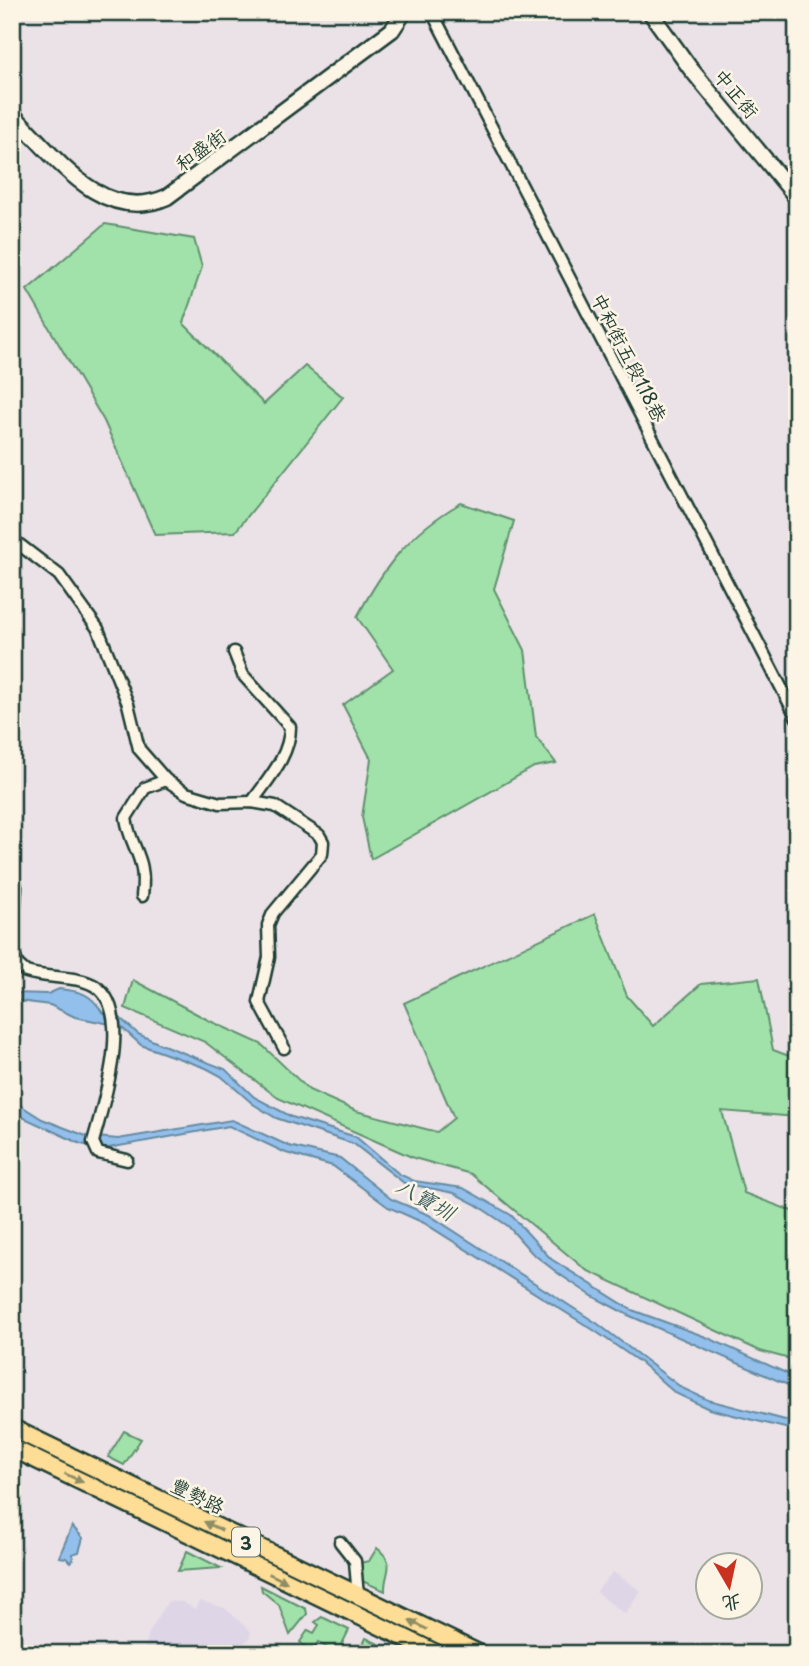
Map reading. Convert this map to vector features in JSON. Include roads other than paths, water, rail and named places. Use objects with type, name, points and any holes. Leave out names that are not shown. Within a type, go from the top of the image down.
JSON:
[{"type":"main road","name":"和盛街","points":[[12,114],[94,193],[121,205],[154,203],[167,197],[339,72],[393,30],[404,12]]},
{"type":"main road","name":"中正街","points":[[650,12],[690,68],[797,198]]},
{"type":"main road","name":"豐勢路","points":[[12,1428],[480,1654]]},
{"type":"main road","name":"豐勢路","points":[[12,1448],[438,1654]]},
{"type":"street","name":"中和街五段118巷","points":[[432,12],[797,718]]},
{"type":"street","points":[[12,540],[59,575],[99,629],[128,704],[139,749],[166,780],[186,793],[220,803],[252,802],[275,806],[319,835],[325,849],[273,913],[268,925],[270,957],[259,1002],[284,1048]]},
{"type":"street","points":[[234,652],[243,675],[290,727],[290,739],[283,757],[252,802]]},
{"type":"street","points":[[142,896],[141,853],[128,829],[126,818],[145,788],[166,780]]},
{"type":"street","points":[[12,875],[16,887],[12,950],[18,965],[26,972],[93,985],[106,998],[115,1028],[113,1064],[93,1142],[98,1153],[127,1160]]},
{"type":"street","points":[[340,1542],[355,1561],[358,1597]]},
{"type":"water","name":"八寶圳","points":[[59,989],[89,997],[102,1012],[120,1018],[138,1034],[225,1069],[254,1097],[292,1117],[356,1137],[399,1174],[414,1181],[463,1188],[511,1215],[551,1259],[632,1310],[706,1337],[797,1378],[797,1389],[628,1315],[592,1296],[532,1253],[508,1226],[475,1204],[454,1193],[404,1183],[354,1144],[276,1118],[253,1104],[221,1076],[206,1068],[141,1045],[120,1026],[75,1017],[50,1005],[12,1000],[12,993],[48,994]]},
{"type":"water","name":"八寶圳","points":[[12,1100],[42,1119],[86,1136],[118,1139],[232,1120],[289,1146],[340,1158],[391,1199],[429,1215],[598,1324],[682,1388],[708,1400],[797,1423],[797,1431],[709,1409],[675,1393],[641,1363],[595,1331],[424,1223],[388,1207],[333,1166],[286,1153],[229,1126],[103,1149],[81,1144],[20,1116],[12,1109]]},
{"type":"water","points":[[72,1526],[83,1538],[79,1552],[72,1554],[73,1559],[70,1562],[59,1557]]}]
